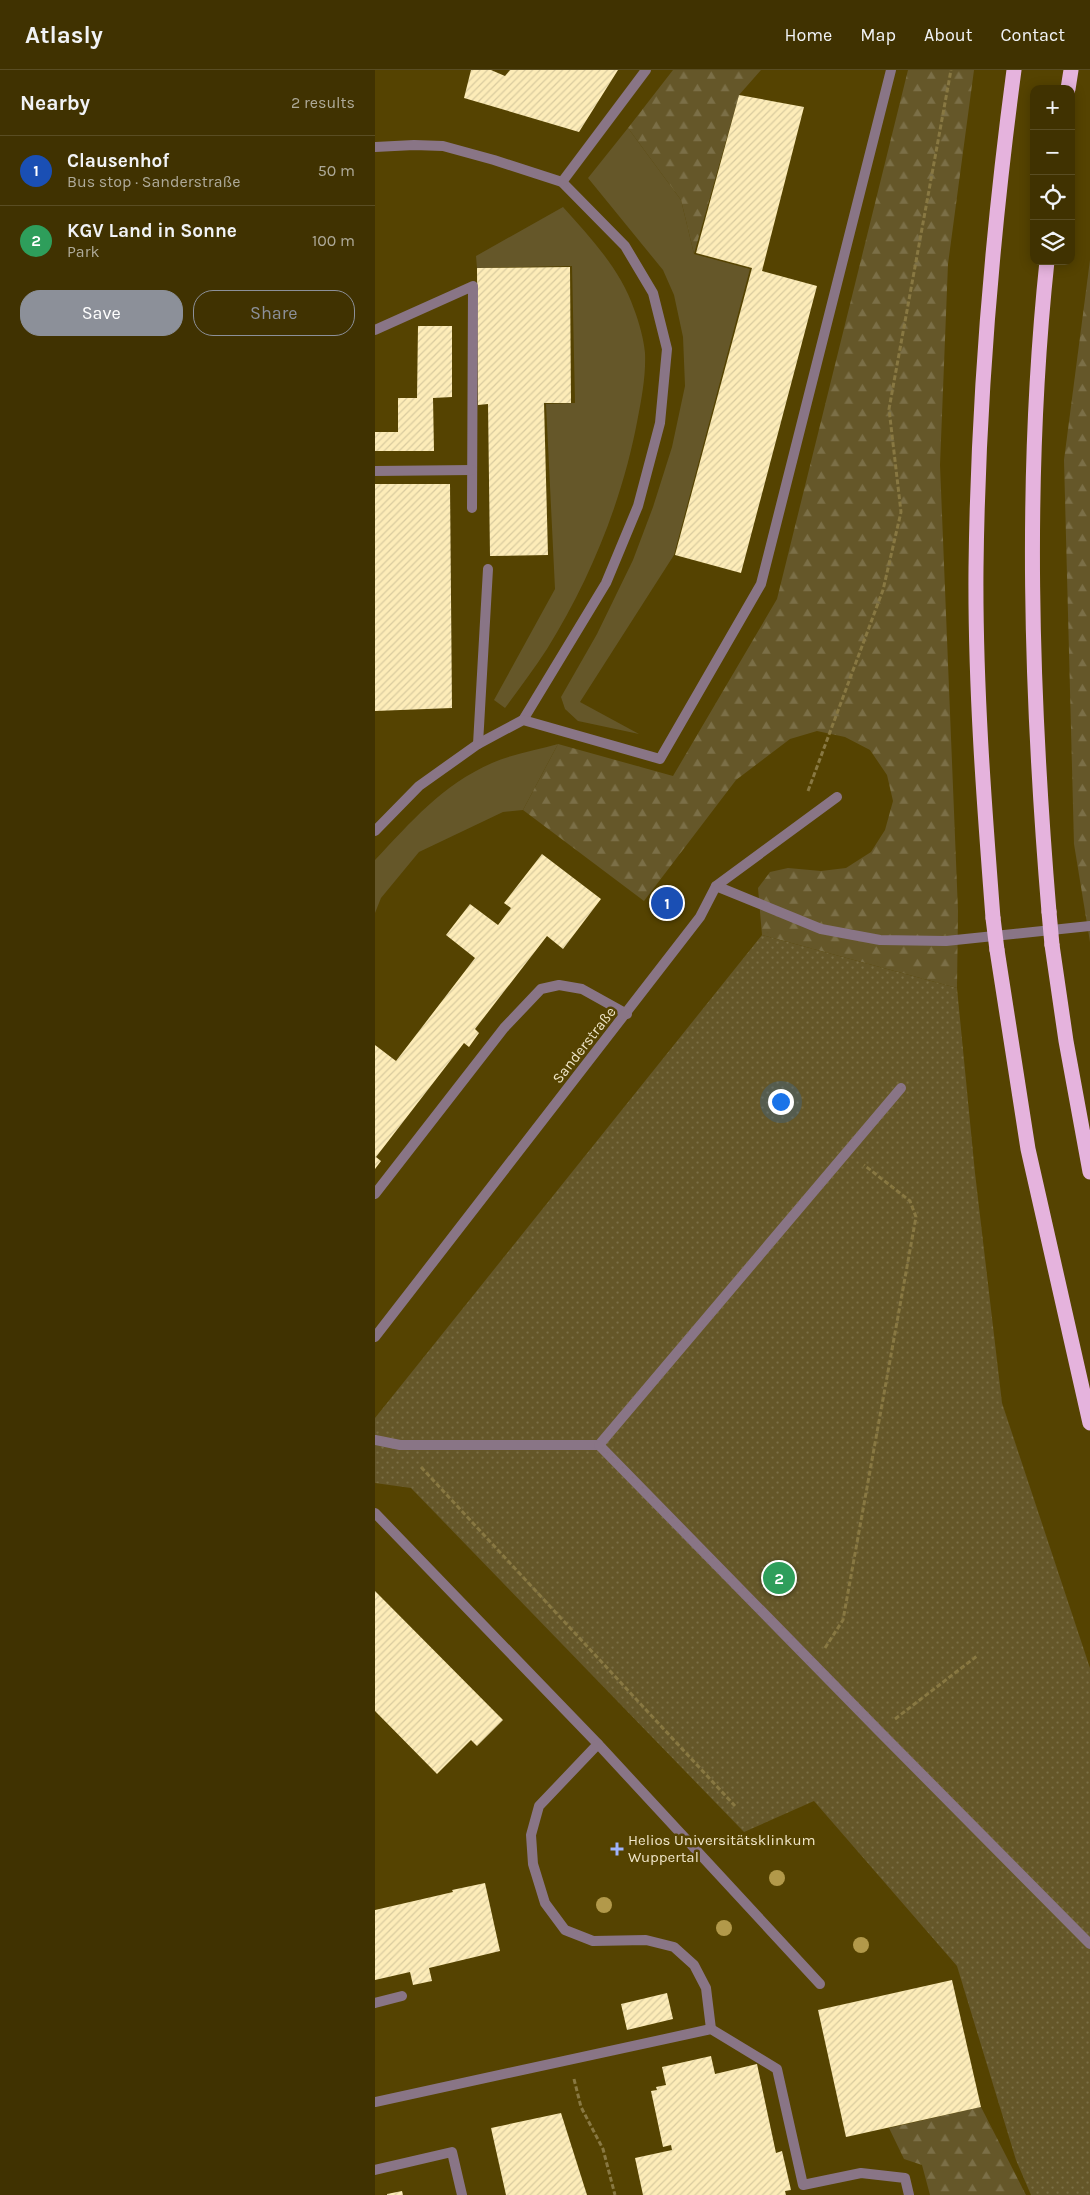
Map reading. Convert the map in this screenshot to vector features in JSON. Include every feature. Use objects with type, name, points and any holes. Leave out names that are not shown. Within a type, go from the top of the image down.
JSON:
[{"type":"highway","points":[[1014,70],[990,274],[979,462],[976,570],[984,802],[993,918],[1027,1149],[1090,1423]]},
{"type":"highway","points":[[1069,85],[1071,70]]},
{"type":"highway","points":[[1047,265],[1035,453],[1032,576],[1034,694],[1041,815],[1052,945],[1066,1042],[1090,1172]]},
{"type":"street","points":[[562,182],[646,70]]},
{"type":"street","points":[[523,720],[660,759],[761,584],[891,70]]},
{"type":"street","points":[[375,148],[414,144],[443,146],[562,182],[625,246],[653,293],[667,349],[660,423],[638,506],[605,583],[523,720],[478,744],[419,786],[375,831]]},
{"type":"street","points":[[375,330],[473,286],[473,508]]},
{"type":"street","points":[[375,471],[472,470]]},
{"type":"street","points":[[478,744],[488,569]]},
{"type":"street","name":"Sanderstraße","points":[[375,1336],[627,1014],[700,917],[716,886],[837,797]]},
{"type":"street","points":[[716,886],[821,929],[880,940],[946,941],[1090,926]]},
{"type":"street","points":[[375,1194],[504,1028],[541,989],[559,985],[582,989],[627,1014]]},
{"type":"street","points":[[599,1445],[901,1088]]},
{"type":"street","points":[[375,1440],[400,1445],[599,1445],[813,1665],[1090,1944]]},
{"type":"street","points":[[375,1513],[598,1744],[820,1984]]},
{"type":"street","points":[[598,1744],[539,1806],[531,1835],[533,1864],[545,1903],[565,1930],[593,1941],[646,1940],[674,1946],[694,1965],[706,1988],[711,2029]]},
{"type":"street","points":[[375,2003],[402,1996]]},
{"type":"street","points":[[375,2102],[711,2029],[777,2069],[803,2185],[861,2173],[905,2178],[909,2195]]},
{"type":"street","points":[[375,2170],[452,2152],[462,2195]]},
{"type":"path","points":[[795,827],[883,590],[901,512],[889,409],[951,70]]},
{"type":"path","points":[[813,1665],[843,1620],[916,1217],[910,1200],[847,1152]]},
{"type":"path","points":[[400,1445],[735,1806]]},
{"type":"path","points":[[879,1731],[977,1656]]},
{"type":"path","points":[[569,2059],[581,2107],[603,2149],[615,2195]]},
{"type":"green space","points":[[673,70],[761,70],[739,95],[694,254],[681,200],[628,128]]},
{"type":"green space","points":[[908,70],[974,70],[948,264],[940,465],[958,911],[957,988],[762,935],[758,888],[770,872],[788,868],[821,871],[846,868],[871,852],[885,830],[893,801],[887,775],[870,750],[845,737],[817,731],[790,739],[736,780],[644,901],[523,810],[558,744],[673,776],[777,599]]},
{"type":"green space","points":[[628,128],[681,200],[694,254],[750,269],[674,555],[580,702],[639,734],[578,721],[565,709],[561,697],[597,634],[633,560],[653,507],[672,447],[685,386],[683,337],[674,295],[663,270],[588,178]]},
{"type":"green space","points":[[563,207],[613,267],[628,295],[644,342],[643,385],[632,448],[624,478],[591,566],[578,594],[547,649],[505,708],[494,700],[555,589],[546,404],[575,403],[572,266],[477,268],[476,256]]},
{"type":"green space","points":[[1090,260],[1090,942],[1074,844],[1064,460]]},
{"type":"green space","points":[[558,744],[523,810],[503,812],[419,852],[381,898],[375,913],[375,860],[428,806],[458,782],[492,763]]},
{"type":"green space","points":[[762,935],[957,988],[975,1173],[1002,1403],[1090,1668],[1090,2195],[1031,2195],[1016,2160],[957,1966],[814,1801],[744,1832],[411,1488],[375,1483],[375,1418]]},
{"type":"green space","points":[[981,2107],[1026,2195],[930,2195],[922,2165],[904,2159],[889,2128]]},
{"type":"building","points":[[471,70],[491,70],[505,76],[510,70],[618,70],[579,132],[464,98]]},
{"type":"building","points":[[739,95],[804,107],[762,271],[817,286],[741,573],[675,555],[752,268],[696,253]]},
{"type":"building","points":[[570,267],[571,403],[544,403],[548,555],[490,556],[488,404],[478,405],[477,268]]},
{"type":"building","points":[[418,326],[452,326],[452,397],[433,398],[434,451],[375,451],[375,432],[398,432],[398,398],[417,398]]},
{"type":"building","points":[[375,484],[450,484],[452,708],[375,711]]},
{"type":"building","points":[[542,854],[601,899],[563,949],[547,936],[475,1029],[479,1033],[469,1047],[464,1043],[376,1157],[381,1161],[375,1169],[375,1045],[396,1061],[475,958],[446,935],[470,904],[498,925],[511,908],[504,903]]},
{"type":"building","points":[[375,1591],[503,1720],[477,1746],[471,1740],[437,1774],[375,1711]]},
{"type":"building","points":[[485,1883],[500,1951],[429,1968],[432,1981],[413,1985],[410,1972],[375,1980],[375,1910]]},
{"type":"building","points":[[952,1980],[981,2107],[846,2137],[818,2010]]},
{"type":"building","points":[[667,1993],[673,2019],[627,2030],[621,2004]]},
{"type":"building","points":[[711,2056],[715,2074],[757,2064],[776,2153],[782,2151],[791,2190],[785,2191],[786,2195],[643,2195],[635,2158],[672,2150],[671,2145],[663,2147],[651,2091],[657,2090],[656,2087],[666,2085],[662,2067]]},
{"type":"building","points":[[561,2113],[587,2195],[506,2195],[491,2128]]},
{"type":"building","points":[[402,2191],[403,2195],[387,2195],[387,2194]]},
{"type":"place","name":"Clausenhof","points":[[667,903]]},
{"type":"place","name":"KGV Land in Sonne","points":[[779,1578]]},
{"type":"place","name":"Helios Universitätsklinkum Wuppertal","points":[[617,1849]]}]
